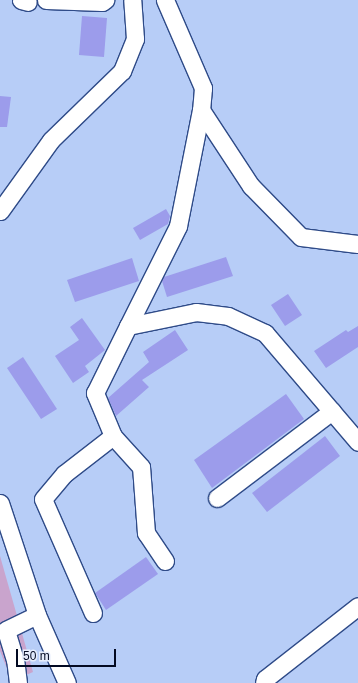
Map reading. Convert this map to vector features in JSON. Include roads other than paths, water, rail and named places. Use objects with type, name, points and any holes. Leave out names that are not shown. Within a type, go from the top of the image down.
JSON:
[{"type":"street","points":[[46,0],[102,2],[105,0]]},
{"type":"street","points":[[0,211],[51,140],[122,71],[135,39],[132,0]]},
{"type":"street","points":[[165,0],[203,88],[201,110],[178,226],[95,393],[113,436],[141,467],[146,533],[165,561]]},
{"type":"street","points":[[201,110],[251,186],[300,237],[358,244]]},
{"type":"street","points":[[128,326],[196,312],[228,316],[265,333],[358,442]]},
{"type":"street","points":[[217,498],[332,412]]},
{"type":"street","points":[[93,613],[43,499],[64,474],[113,436]]},
{"type":"street","points":[[0,503],[37,615],[67,683]]},
{"type":"street","points":[[264,683],[265,679],[358,606]]},
{"type":"street","points":[[18,683],[15,660],[6,630],[37,615]]}]
